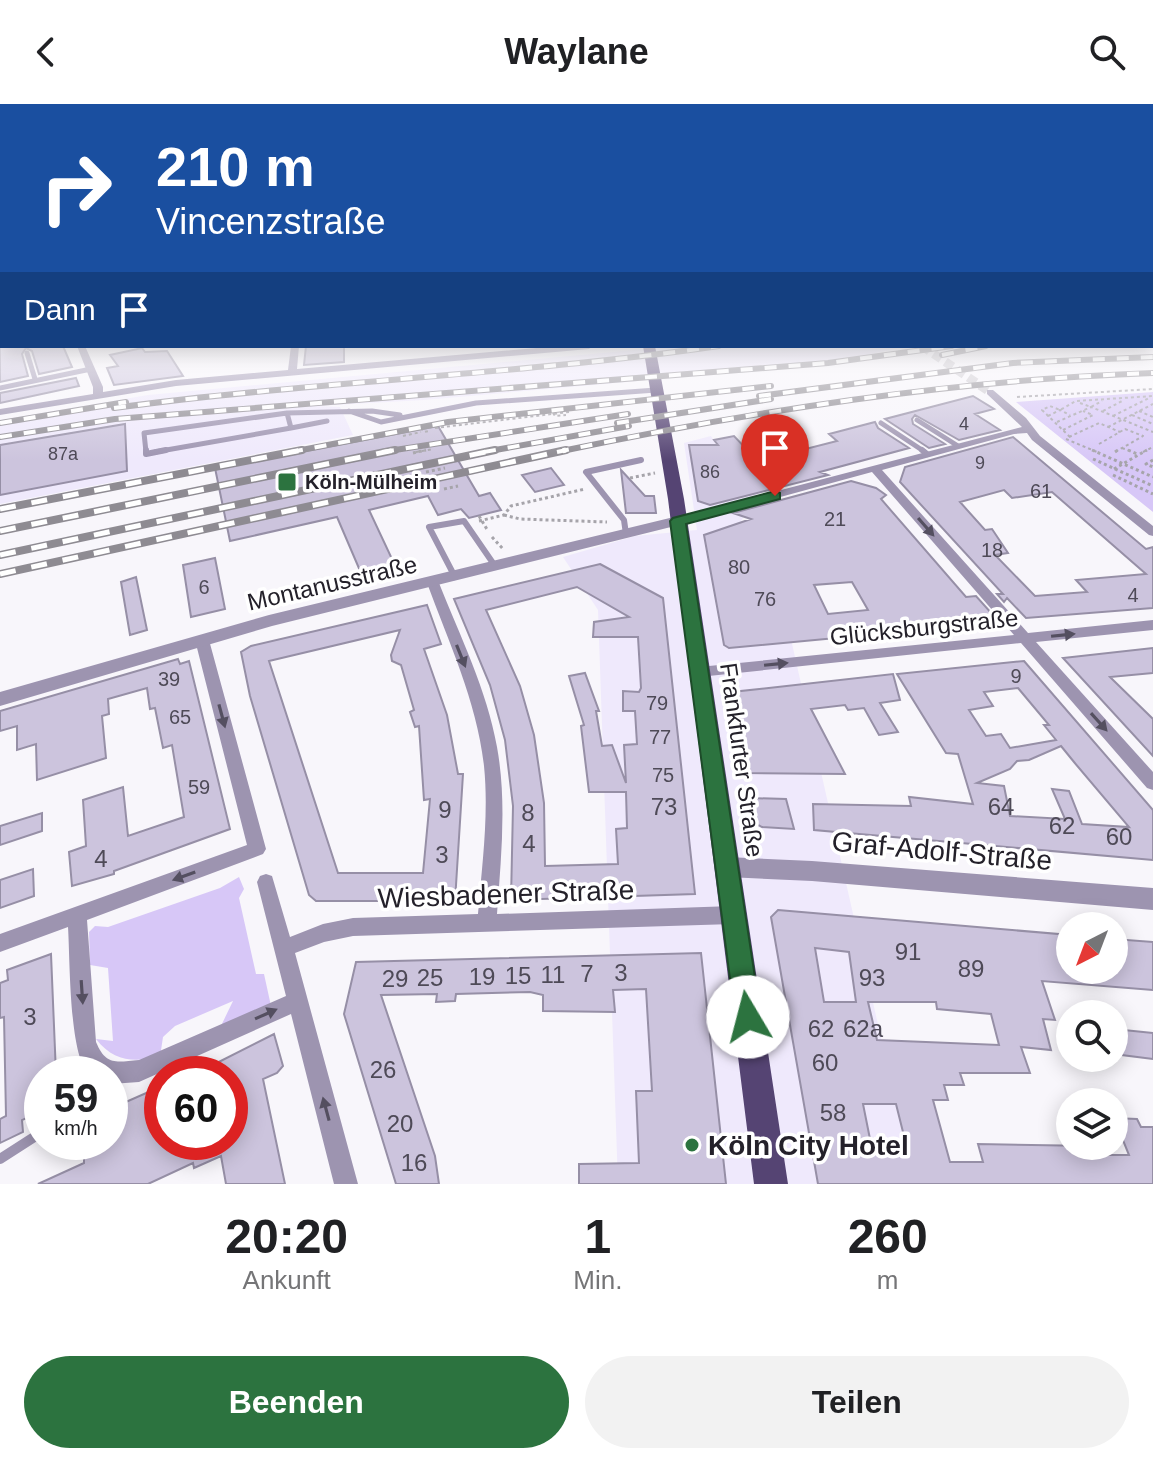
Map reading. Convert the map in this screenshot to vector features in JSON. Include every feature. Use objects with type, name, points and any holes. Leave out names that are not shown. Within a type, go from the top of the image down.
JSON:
[{"type":"main road","name":"Frankfurter Straße","points":[[651,360],[678,521],[771,1184]]},
{"type":"street","points":[[87,360],[98,394]]},
{"type":"street","points":[[292,373],[293,360]]},
{"type":"street","points":[[0,412],[98,394],[431,360]]},
{"type":"street","points":[[994,395],[1029,430],[1153,532]]},
{"type":"street","points":[[678,521],[1029,430]]},
{"type":"street","points":[[875,469],[1153,783]]},
{"type":"street","name":"Montanusstraße","points":[[0,699],[202,640],[495,566],[620,528],[678,521]]},
{"type":"street","points":[[433,583],[475,689],[489,747],[494,801],[487,922]]},
{"type":"street","name":"Glücksburgstraße","points":[[699,672],[1153,625]]},
{"type":"street","points":[[0,943],[257,849],[202,640]]},
{"type":"street","name":"Graf-Adolf-Straße","points":[[727,867],[1153,899]]},
{"type":"street","points":[[266,882],[346,1184]]},
{"type":"street","points":[[77,914],[86,1042],[91,1056]]},
{"type":"street","name":"Wiesbadener Straße","points":[[283,949],[323,933],[353,927],[733,915]]},
{"type":"street","points":[[128,1072],[139,1071],[297,1001]]},
{"type":"lane","points":[[29,360],[35,379]]},
{"type":"lane","points":[[0,388],[91,369]]},
{"type":"lane","points":[[349,411],[376,422],[518,399],[656,390]]},
{"type":"lane","points":[[327,421],[146,454],[144,433],[287,413],[372,411],[405,416]]},
{"type":"lane","points":[[287,413],[291,428]]},
{"type":"lane","points":[[917,420],[958,446]]},
{"type":"lane","points":[[881,423],[927,454]]},
{"type":"lane","points":[[620,528],[624,520],[586,472],[641,460]]},
{"type":"lane","points":[[455,577],[429,527],[464,521],[495,566]]},
{"type":"lane","points":[[0,1159],[24,1144]]},
{"type":"path","points":[[994,395],[1153,389]]},
{"type":"path","points":[[1048,416],[1076,401],[1153,396]]},
{"type":"path","points":[[1113,416],[1153,396]]},
{"type":"path","points":[[1103,411],[1128,398]]},
{"type":"path","points":[[1055,423],[1106,399]]},
{"type":"path","points":[[1076,401],[1152,432]]},
{"type":"path","points":[[1108,427],[1153,404]]},
{"type":"path","points":[[1070,437],[1042,410],[1050,406],[1072,415]]},
{"type":"path","points":[[1146,407],[1153,410]]},
{"type":"path","points":[[1063,430],[1093,415],[1083,411]]},
{"type":"path","points":[[1139,411],[1153,417]]},
{"type":"path","points":[[435,428],[567,414]]},
{"type":"path","points":[[1132,415],[1153,424]]},
{"type":"path","points":[[1120,432],[1099,423],[1066,439],[1153,477]]},
{"type":"path","points":[[1099,444],[1125,429],[1143,436],[1115,452]]},
{"type":"path","points":[[403,436],[421,430],[429,431]]},
{"type":"path","points":[[1114,469],[1153,447]]},
{"type":"path","points":[[1122,448],[1138,455]]},
{"type":"path","points":[[413,453],[433,449]]},
{"type":"path","points":[[1093,459],[1153,486]]},
{"type":"path","points":[[1153,460],[1146,464],[1153,467]]},
{"type":"path","points":[[426,472],[445,468]]},
{"type":"path","points":[[630,478],[670,469]]},
{"type":"path","points":[[1113,475],[1153,494],[1145,500]]},
{"type":"path","points":[[444,489],[458,486]]},
{"type":"path","points":[[504,515],[511,506],[587,488]]},
{"type":"path","points":[[471,523],[504,515],[620,528]]},
{"type":"path","points":[[479,516],[509,555]]},
{"type":"shaded area","points":[[522,360],[842,360],[821,365],[424,400],[316,406],[340,407],[353,435],[0,504],[0,420],[148,395]]},
{"type":"shaded area","points":[[1153,392],[1153,512],[1016,402]]},
{"type":"shaded area","points":[[711,436],[728,462],[760,489],[740,523],[772,555],[914,1184],[618,1184],[598,610],[563,557],[635,536],[697,530],[684,443]]},
{"type":"shaded area","points":[[239,877],[244,889],[239,898],[256,974],[264,974],[271,1006],[219,1030],[233,1001],[175,1026],[163,1037],[160,1056],[133,1060],[110,1052],[96,1039],[113,1041],[108,968],[90,965],[89,932],[95,926],[108,927],[220,888]]},
{"type":"building","points":[[0,360],[24,360],[28,376],[0,382]]},
{"type":"building","points":[[35,360],[69,360],[72,367],[39,374]]},
{"type":"building","points":[[114,360],[173,360],[183,376],[114,385],[107,368],[118,366]]},
{"type":"building","points":[[304,360],[344,360],[344,362],[304,365]]},
{"type":"building","points":[[76,378],[79,386],[0,403],[0,393]]},
{"type":"building","points":[[973,396],[994,409],[975,414],[1000,430],[959,440],[915,415],[913,424],[945,444],[929,448],[885,419]]},
{"type":"building","points":[[875,422],[878,428],[909,448],[820,472],[828,475],[710,505],[698,501],[689,445],[718,445],[714,440],[734,436],[751,454],[786,445],[794,452],[837,441],[829,434]]},
{"type":"building","points":[[125,424],[127,471],[0,495],[0,445]]},
{"type":"building","points":[[438,426],[479,496],[490,493],[501,510],[469,518],[461,509],[438,515],[428,496],[369,510],[392,559],[392,566],[361,573],[337,517],[230,541],[215,468]]},
{"type":"building","points":[[1013,437],[1146,549],[1153,547],[1153,608],[1026,618],[1007,598],[1004,602],[997,594],[1003,594],[900,482],[905,467]],"holes":[[[1004,490],[1012,498],[1052,492],[1146,574],[1076,580],[1087,592],[1035,596],[995,555],[1008,553],[992,529],[985,530],[960,502]]]},
{"type":"building","points":[[551,468],[564,485],[535,492],[522,475]]},
{"type":"building","points":[[621,470],[645,496],[654,496],[656,513],[626,513]]},
{"type":"building","points":[[851,481],[876,488],[886,495],[881,499],[966,597],[976,596],[993,615],[987,622],[729,648],[724,645],[704,535],[751,519],[733,513]],"holes":[[[852,582],[868,610],[828,614],[814,585]]]},
{"type":"building","points":[[215,558],[225,609],[191,617],[183,565]]},
{"type":"building","points":[[600,564],[663,598],[695,894],[511,900],[513,806],[505,740],[490,685],[454,599]],"holes":[[[577,587],[629,617],[594,622],[593,637],[638,637],[641,688],[639,692],[623,691],[623,711],[635,711],[637,744],[624,745],[626,783],[612,745],[602,746],[596,711],[599,711],[585,673],[569,676],[584,725],[581,726],[589,792],[626,792],[627,828],[616,829],[618,864],[545,866],[544,803],[534,735],[520,686],[486,610]]]},
{"type":"building","points":[[136,577],[147,630],[130,635],[121,582]]},
{"type":"building","points":[[427,605],[441,644],[424,649],[447,715],[458,774],[463,774],[455,901],[316,901],[309,895],[250,696],[241,652],[251,646]],"holes":[[[400,630],[391,655],[392,661],[401,665],[414,710],[410,712],[415,727],[419,726],[424,800],[430,799],[423,873],[338,873],[269,661]]]},
{"type":"building","points":[[1153,648],[1153,673],[1110,677],[1153,719],[1153,756],[1063,658]]},
{"type":"building","points":[[178,659],[180,664],[189,661],[230,829],[114,871],[114,874],[72,886],[69,852],[86,846],[83,800],[123,787],[128,836],[184,817],[172,745],[163,748],[155,708],[150,709],[147,688],[108,699],[109,714],[102,716],[106,758],[37,780],[36,744],[17,750],[17,726],[0,731],[0,711]]},
{"type":"building","points":[[1024,661],[1153,810],[1153,860],[814,830],[813,804],[911,806],[909,797],[973,804],[958,754],[946,753],[897,674]],"holes":[[[1018,688],[1049,725],[1044,725],[1056,740],[1010,748],[1001,734],[986,736],[969,710],[993,706],[984,692]],[[1061,746],[1074,762],[1129,827],[1082,824],[1069,791],[1052,789],[1065,819],[1010,816],[1004,786],[977,783],[1010,769],[1017,761],[1029,760]]]},
{"type":"building","points":[[893,674],[900,700],[880,703],[898,732],[879,735],[864,708],[848,710],[845,705],[811,709],[845,774],[746,773],[732,692]]},
{"type":"building","points":[[750,798],[786,799],[794,829],[762,827],[755,823]]},
{"type":"building","points":[[42,813],[42,831],[0,845],[0,826]]},
{"type":"building","points":[[33,869],[34,896],[0,908],[0,880]]},
{"type":"building","points":[[778,910],[1056,934],[1056,982],[1042,981],[1055,1020],[1043,1019],[1051,1050],[1021,1047],[1030,1073],[960,1073],[964,1085],[944,1085],[948,1100],[933,1100],[950,1162],[983,1162],[978,1144],[1056,1145],[1056,1160],[1128,1160],[1128,1119],[1137,1119],[1141,1127],[1153,1127],[1153,1184],[818,1184],[771,917]],"holes":[[[815,948],[849,952],[856,1002],[824,1002]],[[868,1002],[936,1002],[937,1009],[991,1014],[999,1045],[877,1040]],[[863,1104],[896,1104],[906,1144],[871,1144]]]},
{"type":"building","points":[[1128,940],[1153,942],[1153,990],[1079,984],[1128,984]]},
{"type":"building","points":[[701,953],[726,1184],[579,1184],[579,1164],[639,1163],[636,1091],[652,1091],[646,989],[613,990],[615,1012],[543,1011],[543,995],[530,992],[456,994],[455,1001],[436,1002],[437,994],[381,995],[435,1156],[439,1184],[396,1184],[344,1014],[356,962]]},
{"type":"building","points":[[51,954],[55,1056],[24,1056],[23,1132],[0,1143],[0,1119],[6,1116],[4,1017],[0,1018],[0,983],[8,980],[7,970]]},
{"type":"building","points":[[1128,1030],[1153,1033],[1153,1059],[1128,1056]]},
{"type":"building","points":[[274,1034],[283,1066],[277,1073],[263,1079],[285,1184],[226,1184],[222,1160],[248,1160],[248,1056],[231,1056]]},
{"type":"building","points":[[144,1094],[144,1160],[212,1160],[194,1168],[193,1163],[148,1184],[38,1184],[84,1163],[84,1160],[128,1160],[128,1101]]},
{"type":"tunnel","points":[[943,360],[990,392]]},
{"type":"railway","points":[[114,408],[602,360]]},
{"type":"railway","points":[[0,437],[115,419],[847,360]]},
{"type":"railway","points":[[759,396],[1013,363],[1074,360]]},
{"type":"railway","points":[[557,452],[705,423],[928,390],[1153,373]]},
{"type":"railway","points":[[291,452],[448,422],[771,386]]},
{"type":"railway","points":[[617,423],[771,399]]},
{"type":"railway","points":[[0,423],[126,402]]},
{"type":"railway","points":[[382,452],[628,414]]},
{"type":"railway","points":[[494,450],[629,426]]},
{"type":"railway","points":[[0,509],[302,450]]},
{"type":"railway","points":[[0,531],[395,450]]},
{"type":"railway","points":[[0,555],[494,450]]},
{"type":"railway","points":[[484,452],[494,450]]},
{"type":"railway","points":[[0,574],[566,450]]},
{"type":"place","name":"Köln-Mülheim","points":[[287,482]]},
{"type":"place","name":"Köln City Hotel","points":[[692,1145]]},
{"type":"route","points":[[748,1017],[678,521],[775,496]]}]
